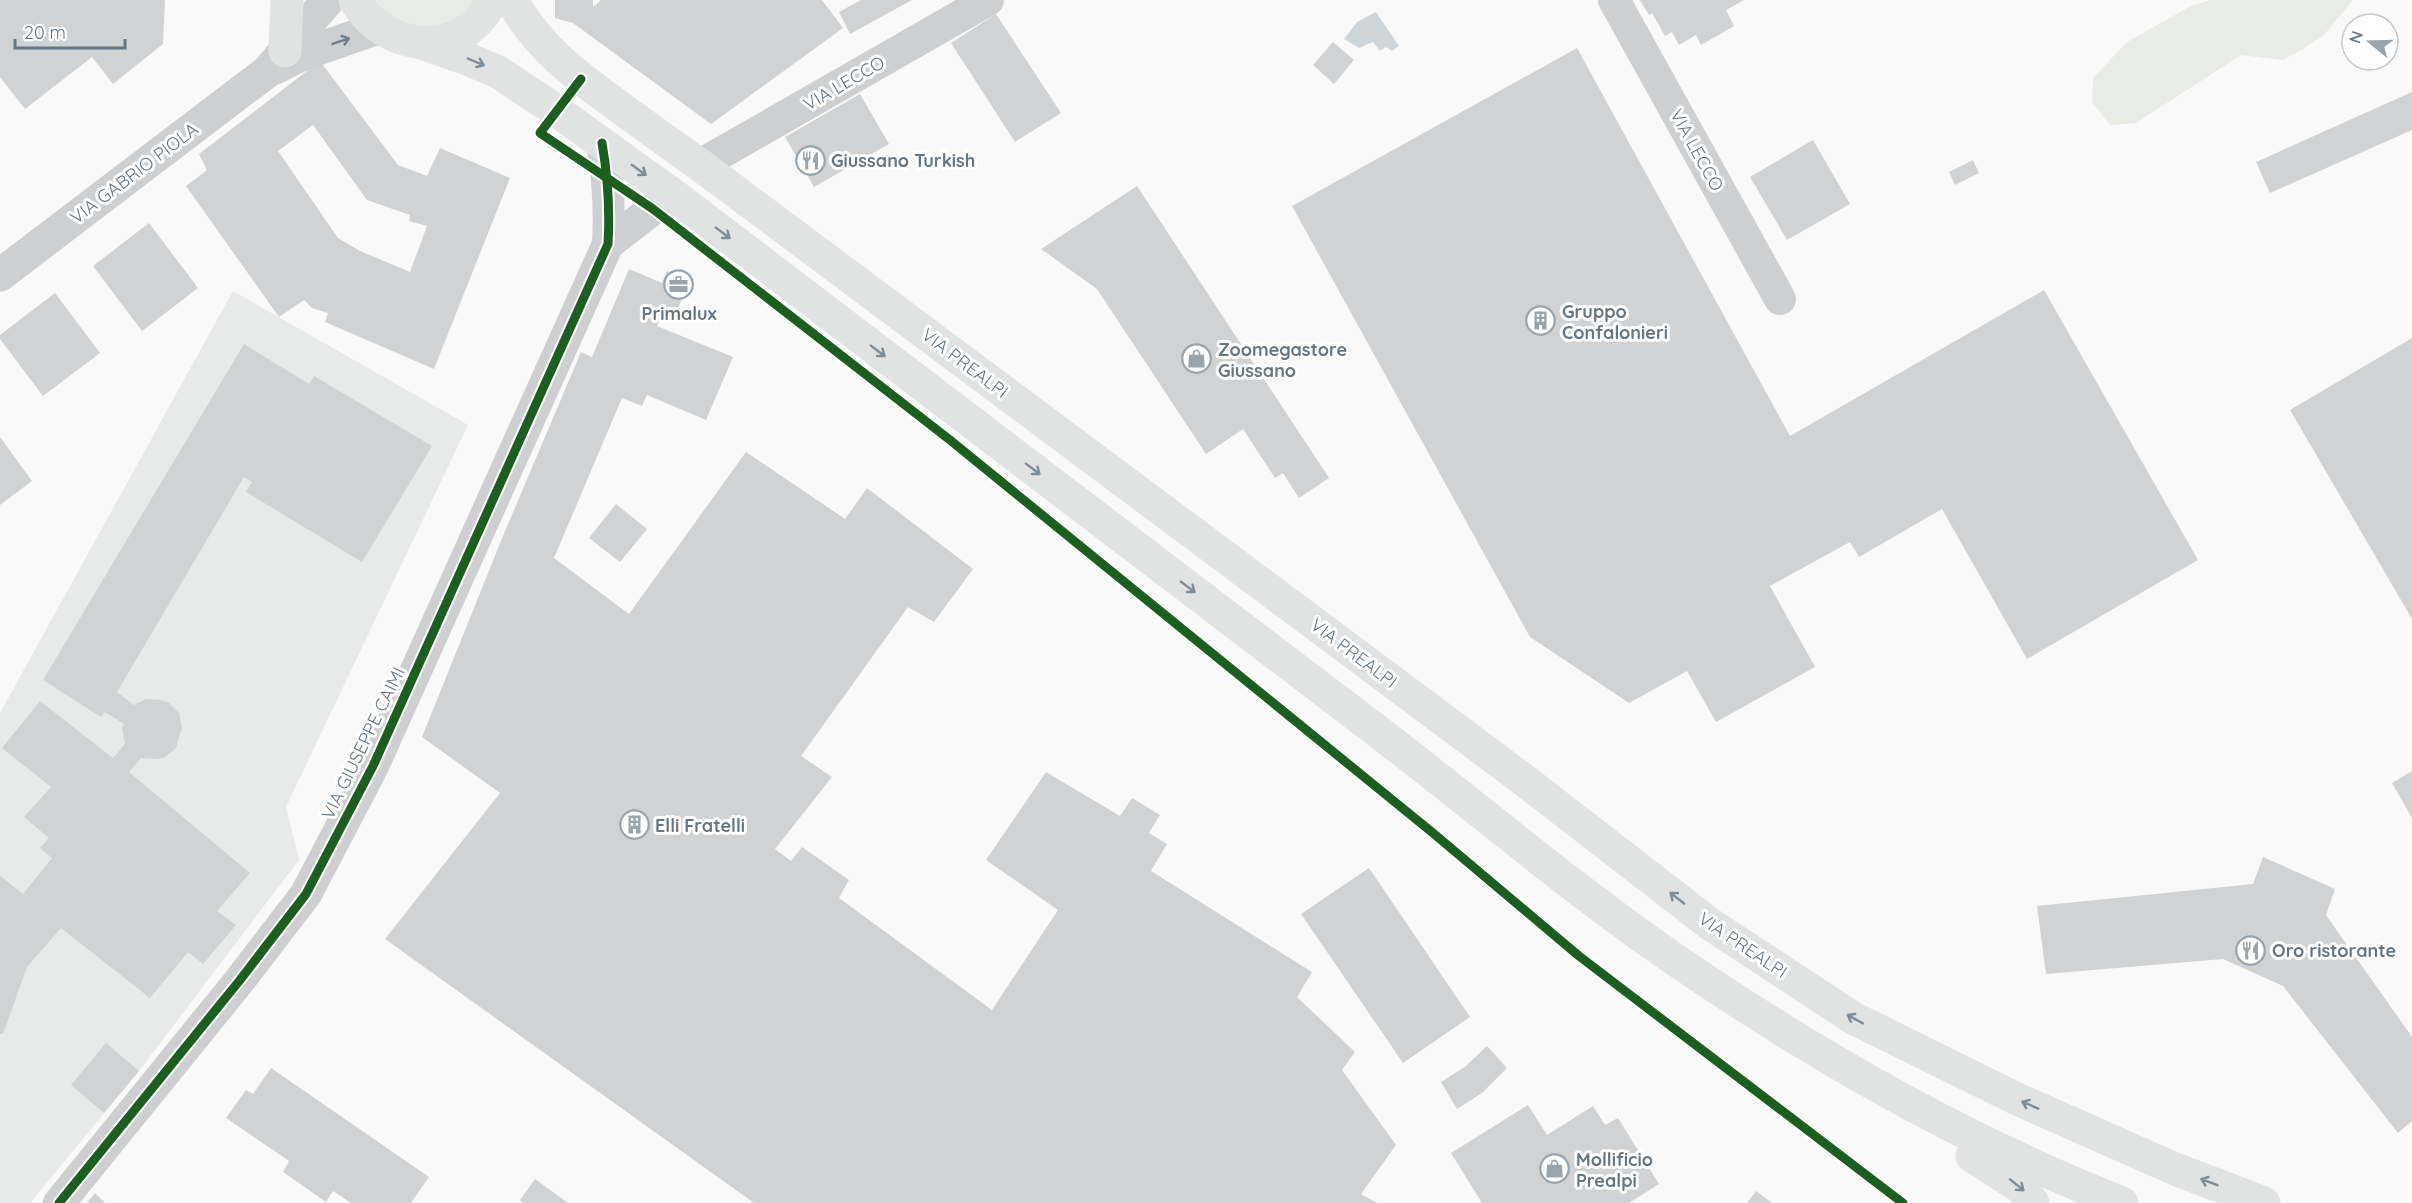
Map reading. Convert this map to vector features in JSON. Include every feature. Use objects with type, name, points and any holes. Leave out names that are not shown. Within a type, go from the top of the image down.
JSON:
[{"type":"main road","points":[[276,61],[287,0]]},
{"type":"main road","points":[[355,0],[361,11],[378,28],[399,39],[420,43],[498,72],[602,143],[1422,765],[1587,896],[1662,951],[1760,1016],[1904,1100],[2055,1176],[2122,1203]]},
{"type":"main road","points":[[420,43],[446,40],[465,31],[482,16],[492,0]]},
{"type":"main road","name":"VIA PREALPI","points":[[512,0],[524,22],[541,44],[568,70],[700,165],[1520,777],[1719,930],[1852,1018],[2059,1118],[2175,1169],[2264,1203]]},
{"type":"main road","points":[[1904,1100],[1946,1141],[2015,1183],[2023,1189],[2033,1203]]},
{"type":"street","name":"VIA GABRIO PIOLA","points":[[0,275],[276,61],[328,0]]},
{"type":"street","name":"VIA LECCO","points":[[700,165],[988,0]]},
{"type":"street","name":"VIA LECCO","points":[[1614,0],[1780,299]]},
{"type":"street","name":"VIA GABRIO PIOLA","points":[[276,61],[301,55],[378,28]]},
{"type":"street","points":[[602,143],[610,199],[608,244]]},
{"type":"street","points":[[608,244],[653,209],[676,197]]},
{"type":"street","name":"VIA GIUSEPPE CAIMI","points":[[59,1203],[240,980],[306,894],[373,766],[608,244]]},
{"type":"shaded area","points":[[372,0],[476,0],[459,18],[431,29],[400,24]]},
{"type":"shaded area","points":[[2210,0],[2353,0],[2343,12],[2340,12],[2340,16],[2324,35],[2283,60],[2241,55],[2136,123],[2110,125],[2092,102],[2093,78],[2127,42],[2191,6]]},
{"type":"shaded area","points":[[1376,12],[1399,46],[1392,51],[1386,47],[1380,51],[1373,42],[1359,48],[1344,39],[1357,22]]},
{"type":"shaded area","points":[[233,291],[468,425],[286,807],[299,860],[139,1071],[30,1203],[0,1203],[0,713]]},
{"type":"building","points":[[0,0],[165,0],[163,44],[113,84],[92,57],[25,109],[0,77]]},
{"type":"building","points":[[555,0],[593,0],[593,7],[601,0],[822,0],[843,28],[711,124],[573,23],[555,18]]},
{"type":"building","points":[[861,0],[912,0],[850,34],[839,12]]},
{"type":"building","points":[[1640,0],[1744,0],[1726,10],[1734,26],[1701,45],[1696,35],[1679,45],[1672,32],[1665,36],[1652,13],[1649,15]]},
{"type":"building","points":[[996,14],[1061,113],[1015,142],[951,43]]},
{"type":"building","points":[[1333,42],[1354,60],[1334,84],[1313,65]]},
{"type":"building","name":"Gruppo Confalonieri","points":[[1577,48],[1790,436],[2044,290],[2198,560],[2027,659],[1942,509],[1859,557],[1850,542],[1770,586],[1815,667],[1716,722],[1687,671],[1629,703],[1530,637],[1292,206]]},
{"type":"building","points":[[320,61],[398,165],[427,176],[440,148],[510,178],[434,369],[325,322],[328,313],[312,308],[304,300],[279,317],[186,186],[207,170],[199,154]],"holes":[[[313,125],[367,200],[410,215],[409,221],[427,226],[410,272],[360,251],[338,238],[278,151]]]},
{"type":"building","points":[[2412,92],[2412,130],[2270,193],[2256,162]]},
{"type":"building","points":[[860,94],[889,144],[814,187],[785,137]]},
{"type":"building","points":[[1813,140],[1850,204],[1787,240],[1750,177]]},
{"type":"building","points":[[1973,160],[1979,173],[1955,185],[1949,172]]},
{"type":"building","name":"Zoomegastore Giussano","points":[[1137,186],[1329,478],[1299,498],[1283,473],[1275,478],[1243,429],[1206,454],[1097,289],[1041,249]]},
{"type":"building","points":[[149,223],[198,288],[142,331],[93,266]]},
{"type":"building","name":"Elli Fratelli","points":[[629,269],[662,283],[667,271],[690,281],[672,322],[661,317],[657,326],[733,357],[706,420],[647,395],[642,406],[622,398],[554,558],[629,614],[746,452],[845,519],[867,488],[973,569],[934,622],[908,607],[801,756],[832,777],[775,849],[791,861],[802,847],[849,880],[839,898],[992,1010],[1058,910],[986,860],[1046,772],[1120,816],[1132,798],[1160,815],[1149,833],[1167,844],[1151,871],[1312,972],[1297,997],[1355,1052],[1342,1070],[1396,1145],[1361,1194],[1377,1203],[754,1203],[385,939],[500,793],[422,737],[503,536],[581,352],[592,357]]},
{"type":"building","points":[[55,293],[100,353],[43,396],[0,339],[0,335]]},
{"type":"building","points":[[2412,338],[2412,619],[2290,410]]},
{"type":"building","points":[[244,344],[309,384],[314,376],[432,446],[362,562],[246,492],[252,482],[244,477],[117,692],[134,705],[146,699],[161,700],[169,703],[179,713],[182,727],[176,748],[165,757],[158,759],[141,758],[129,772],[250,873],[217,911],[236,925],[203,964],[188,952],[150,998],[61,928],[27,967],[3,1034],[0,1034],[0,876],[23,894],[52,858],[40,848],[49,838],[24,817],[51,787],[2,748],[40,701],[113,758],[125,744],[122,729],[124,724],[105,712],[101,717],[43,680]]},
{"type":"building","points":[[0,437],[32,481],[0,505]]},
{"type":"building","points":[[616,504],[647,529],[620,562],[589,538]]},
{"type":"building","points":[[2412,771],[2412,818],[2392,783]]},
{"type":"building","points":[[2263,857],[2335,889],[2326,915],[2412,1037],[2412,1121],[2398,1133],[2283,986],[2223,959],[2046,974],[2037,906],[2253,884]]},
{"type":"building","points":[[1369,868],[1470,1017],[1403,1063],[1301,914]]},
{"type":"building","points":[[106,1043],[139,1071],[104,1113],[71,1085]]},
{"type":"building","points":[[1487,1046],[1507,1068],[1482,1093],[1457,1109],[1441,1082],[1466,1066]]},
{"type":"building","points":[[271,1068],[429,1177],[411,1203],[351,1203],[333,1191],[326,1202],[283,1172],[289,1161],[226,1118],[246,1090],[253,1094]]},
{"type":"building","name":"Mollificio Prealpi","points":[[1528,1105],[1547,1135],[1593,1106],[1605,1125],[1618,1118],[1659,1184],[1629,1203],[1482,1203],[1451,1153]]},
{"type":"building","points":[[535,1179],[568,1203],[523,1203],[520,1200]]},
{"type":"building","points":[[1756,1191],[1772,1203],[1747,1203]]},
{"type":"building","points":[[95,1193],[105,1203],[87,1203]]},
{"type":"cycle path","points":[[581,79],[540,133],[653,209],[950,440],[1433,833],[1579,956],[1903,1203]]},
{"type":"cycle path","points":[[59,1203],[240,980],[306,894],[373,766],[608,244],[608,193],[602,143]]},
{"type":"place","name":"Giussano Turkish","points":[[810,160]]},
{"type":"place","name":"Primalux","points":[[679,284]]},
{"type":"place","name":"Gruppo Confalonieri","points":[[1541,321]]},
{"type":"place","name":"Zoomegastore Giussano","points":[[1197,359]]},
{"type":"place","name":"Elli Fratelli","points":[[634,825]]},
{"type":"place","name":"Oro ristorante","points":[[2251,950]]},
{"type":"place","name":"Mollificio Prealpi","points":[[1555,1169]]}]
